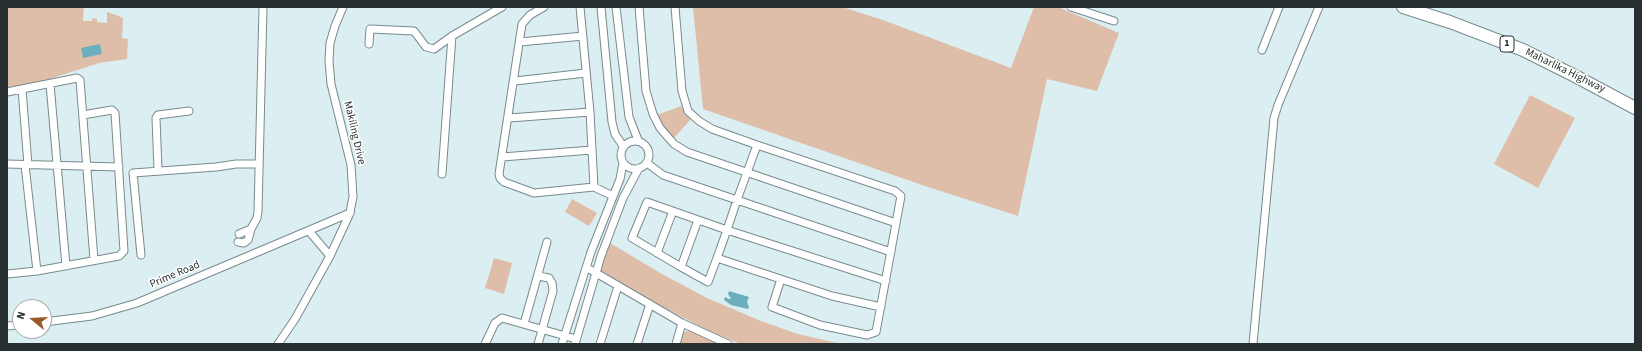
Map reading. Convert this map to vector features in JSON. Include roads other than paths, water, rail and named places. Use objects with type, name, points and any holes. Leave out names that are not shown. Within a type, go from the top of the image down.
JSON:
[{"type":"highway","name":"Maharlika Highway","points":[[1403,7],[1450,22],[1523,50],[1577,76],[1635,108]]},
{"type":"street","points":[[239,238],[251,229],[257,218],[258,212],[263,7]]},
{"type":"street","name":"Makiling Drive","points":[[278,344],[295,319],[330,256],[350,213],[353,197],[351,165],[331,84],[329,61],[330,43],[343,7]]},
{"type":"street","points":[[369,44],[370,29],[414,31],[426,47],[434,49],[452,36],[502,7]]},
{"type":"street","points":[[544,7],[530,15],[522,24],[500,178],[504,182],[534,193],[594,188],[614,196]]},
{"type":"street","points":[[580,7],[590,112],[594,188]]},
{"type":"street","points":[[601,7],[612,122],[615,134],[623,146]]},
{"type":"street","points":[[616,7],[629,117],[638,140],[646,145],[649,154],[647,163],[639,168],[630,169],[623,163],[620,155],[623,146],[629,141],[638,140]]},
{"type":"street","points":[[639,7],[646,91],[653,114],[660,128],[674,144],[687,152],[896,223]]},
{"type":"street","points":[[674,7],[682,91],[688,111],[700,121],[712,129],[895,191],[901,196],[876,332],[867,335],[820,325],[772,307],[781,279]]},
{"type":"street","points":[[1071,7],[1114,21]]},
{"type":"street","points":[[1262,50],[1279,7]]},
{"type":"street","points":[[1253,344],[1274,118],[1319,7]]},
{"type":"street","points":[[442,174],[452,36]]},
{"type":"street","points":[[520,42],[583,36]]},
{"type":"street","points":[[515,81],[586,74]]},
{"type":"street","points":[[7,92],[77,78],[80,80],[94,260]]},
{"type":"street","points":[[50,84],[66,266]]},
{"type":"street","points":[[22,89],[26,165],[37,271]]},
{"type":"street","points":[[7,274],[37,271],[119,256],[124,251],[115,113],[112,110],[83,114]]},
{"type":"street","points":[[158,170],[156,118],[158,115],[189,111]]},
{"type":"street","points":[[509,118],[590,112]]},
{"type":"street","points":[[757,145],[737,200],[727,230],[717,258],[708,282],[681,268],[632,238],[647,202],[727,230],[886,280]]},
{"type":"street","points":[[502,157],[592,150]]},
{"type":"street","points":[[562,344],[586,267],[620,179],[623,163]]},
{"type":"street","points":[[647,163],[663,175],[891,252]]},
{"type":"street","points":[[7,164],[119,167]]},
{"type":"street","points":[[142,255],[133,173],[158,170],[259,164]]},
{"type":"street","points":[[485,344],[495,323],[502,318],[565,336],[575,342],[595,273],[624,198],[639,168]]},
{"type":"street","points":[[657,253],[673,211]]},
{"type":"street","name":"Prime Road","points":[[52,321],[92,316],[137,303],[350,213]]},
{"type":"street","points":[[681,268],[698,220]]},
{"type":"street","points":[[309,231],[330,256]]},
{"type":"street","points":[[524,324],[548,242]]},
{"type":"street","points":[[717,258],[832,296],[881,307]]},
{"type":"street","points":[[586,267],[682,323],[728,344]]},
{"type":"street","points":[[538,276],[549,278],[552,283],[553,291],[538,344]]},
{"type":"street","points":[[600,344],[618,286]]},
{"type":"street","points":[[638,344],[650,304]]},
{"type":"street","points":[[676,344],[682,323]]},
{"type":"water","points":[[100,44],[102,54],[83,58],[81,48]]},
{"type":"water","points":[[729,291],[749,297],[747,302],[749,307],[748,309],[731,305],[724,300],[725,297],[731,299],[728,294]]}]
